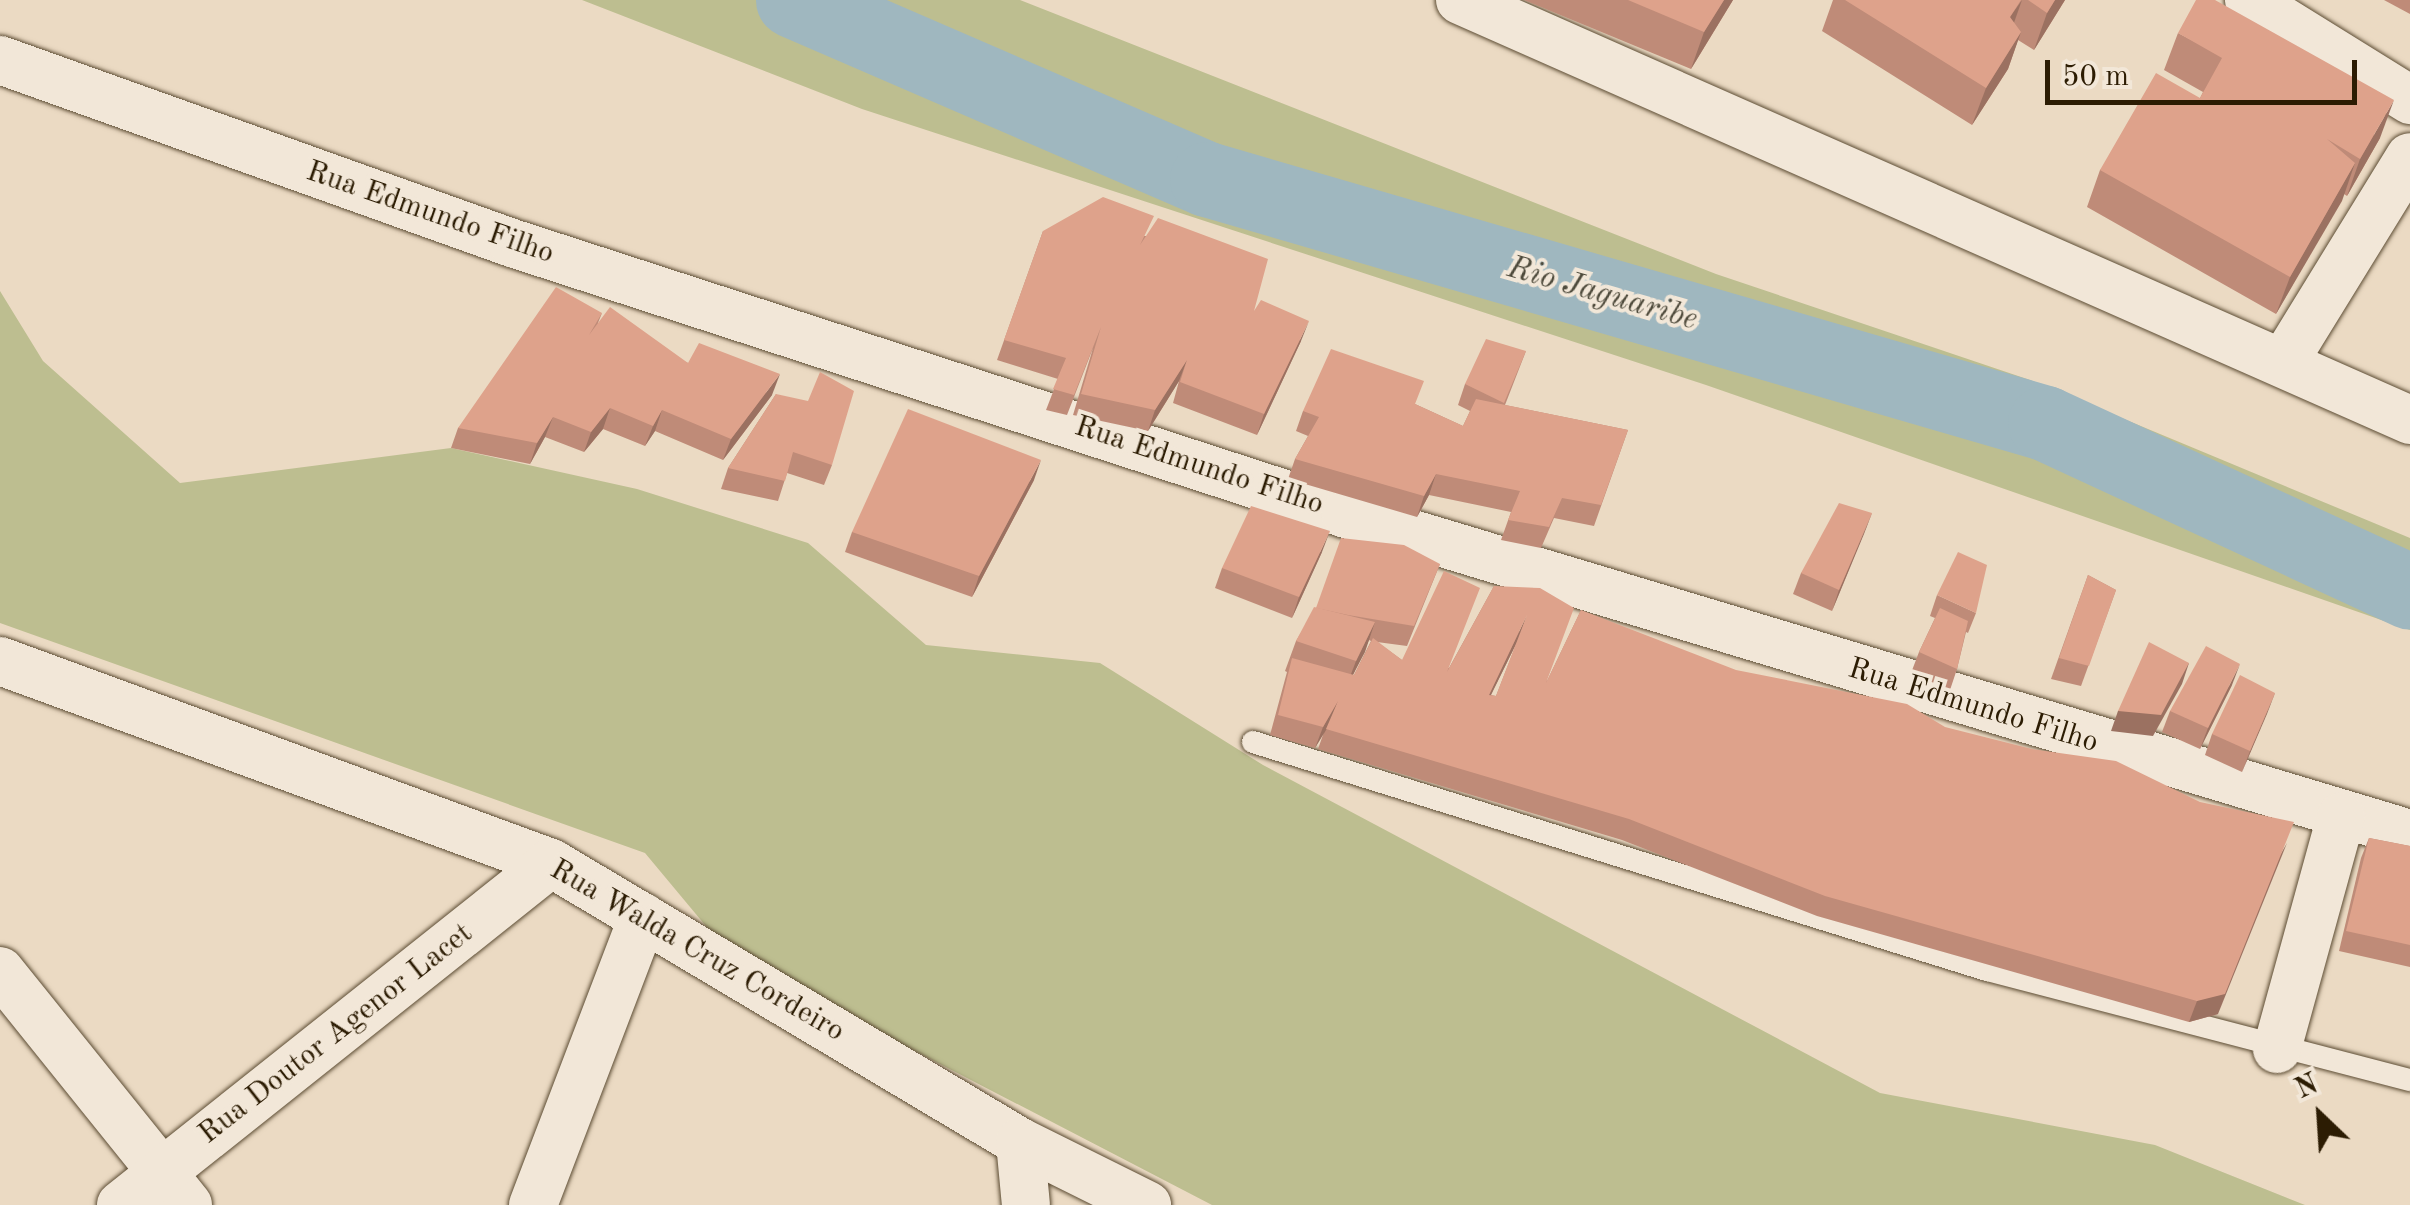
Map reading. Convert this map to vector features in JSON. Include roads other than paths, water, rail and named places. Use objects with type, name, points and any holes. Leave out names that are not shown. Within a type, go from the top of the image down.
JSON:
[{"type":"street","points":[[1460,0],[2285,360],[2410,420]]},
{"type":"street","points":[[2248,0],[2410,100]]},
{"type":"street","name":"Rua Edmundo Filho","points":[[0,60],[512,244],[1346,514],[2341,817],[2410,834]]},
{"type":"street","points":[[2285,360],[2410,157]]},
{"type":"street","name":"Rua Walda Cruz Cordeiro","points":[[0,661],[551,863],[1020,1142],[1148,1205]]},
{"type":"street","points":[[2277,1048],[2341,817]]},
{"type":"street","name":"Rua Doutor Agenor Lacet","points":[[120,1205],[175,1188],[551,863]]},
{"type":"street","points":[[533,1205],[643,917]]},
{"type":"street","points":[[0,970],[175,1188]]},
{"type":"street","points":[[1020,1142],[1026,1205]]},
{"type":"lane","points":[[1253,742],[1987,970],[2410,1080]]},
{"type":"waterway","name":"Rio Jaguaribe","points":[[793,0],[1207,179],[2045,423],[2410,592]]}]
